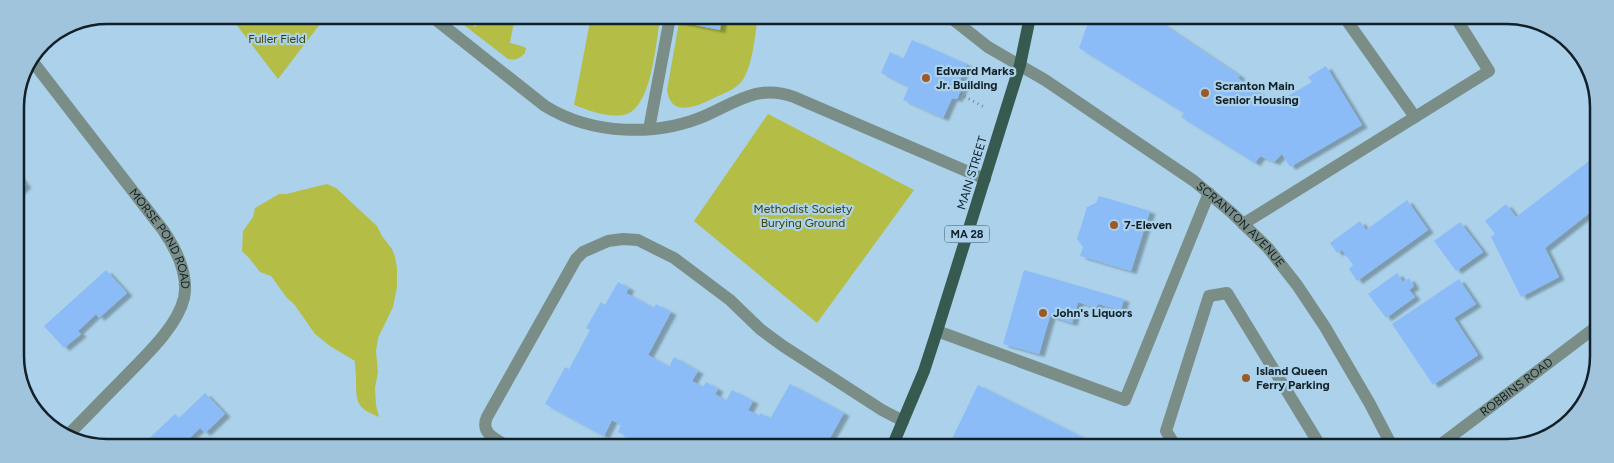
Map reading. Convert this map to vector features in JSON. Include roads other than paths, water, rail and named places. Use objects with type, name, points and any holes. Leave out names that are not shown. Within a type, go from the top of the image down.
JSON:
[{"type":"main road","name":"MAIN STREET","points":[[896,439],[924,371],[937,332],[1020,65],[1029,24]]},
{"type":"street","points":[[442,24],[545,106],[575,121],[611,129],[666,127],[695,119],[751,95],[777,92],[794,97],[985,179]]},
{"type":"street","points":[[649,129],[669,24]]},
{"type":"street","name":"SCRANTON AVENUE","points":[[959,24],[988,47],[1045,80],[1117,128],[1209,193],[1243,224],[1274,256],[1326,327],[1388,439]]},
{"type":"street","points":[[1349,24],[1415,117]]},
{"type":"street","points":[[1243,224],[1489,71],[1460,24]]},
{"type":"street","name":"MORSE POND ROAD","points":[[36,65],[163,230],[174,246],[184,281],[184,299],[174,320],[161,340],[72,431]]},
{"type":"street","points":[[937,332],[1125,400],[1209,193]]},
{"type":"street","points":[[495,439],[486,430],[484,423],[576,259],[592,246],[623,238],[638,240],[674,258],[730,300],[760,329],[783,346],[903,422]]},
{"type":"street","points":[[1171,439],[1166,431],[1209,296],[1227,293],[1316,439]]},
{"type":"street","name":"ROBBINS ROAD","points":[[1448,439],[1590,332]]},
{"type":"place","name":"Edward Marks Jr. Building","points":[[926,78]]},
{"type":"place","name":"Scranton Main Senior Housing","points":[[1205,93]]},
{"type":"place","name":"7-Eleven","points":[[1114,225]]},
{"type":"place","name":"John's Liquors","points":[[1043,313]]},
{"type":"place","name":"Island Queen Ferry Parking","points":[[1246,378]]},
{"type":"park label","name":"Fuller Field","points":[[277,39]]},
{"type":"park label","name":"Methodist Society Burying Ground","points":[[803,216]]}]
